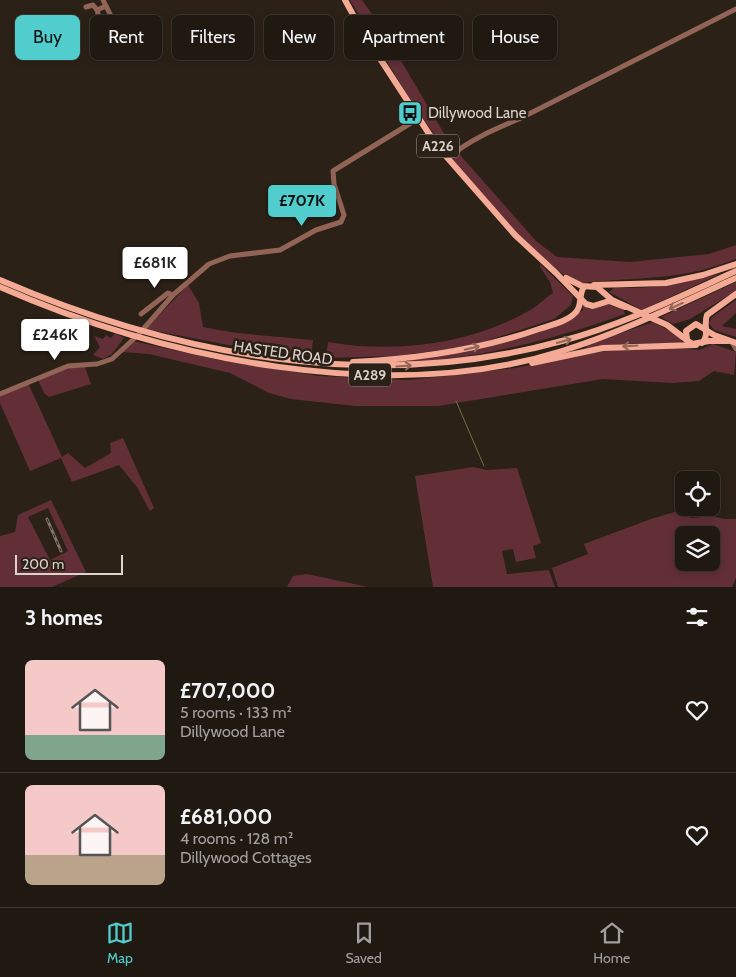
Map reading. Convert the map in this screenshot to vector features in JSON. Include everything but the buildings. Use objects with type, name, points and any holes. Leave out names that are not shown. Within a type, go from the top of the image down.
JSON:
[{"type":"main road","name":"A226","points":[[345,0],[362,31],[418,118],[448,158],[515,235],[556,272],[581,299]]},
{"type":"main road","points":[[587,286],[666,283],[698,277],[736,264]]},
{"type":"main road","name":"HASTED ROAD","points":[[0,280],[58,304],[159,336],[244,354],[319,364],[398,366],[471,360],[530,349],[582,335],[622,321],[736,271]]},
{"type":"main road","name":"A226","points":[[556,272],[587,286]]},
{"type":"main road","name":"HASTED ROAD","points":[[0,287],[56,310],[158,342],[244,361],[315,371],[372,375],[421,374],[481,367],[563,351],[635,325],[736,278]]},
{"type":"main road","points":[[587,286],[597,287],[601,292],[625,306],[666,325],[686,339],[699,344],[708,341],[732,342]]},
{"type":"main road","points":[[587,286],[581,299],[588,305],[610,302],[625,306]]},
{"type":"main road","points":[[598,303],[602,297],[601,292]]},
{"type":"main road","points":[[699,344],[706,339],[705,320],[708,313],[736,294]]},
{"type":"main road","name":"A289","points":[[319,364],[415,358],[495,343],[571,317],[579,308],[581,299]]},
{"type":"main road","points":[[666,325],[688,328],[696,324],[732,342]]},
{"type":"main road","points":[[686,339],[685,335],[688,328]]},
{"type":"main road","name":"A289","points":[[372,375],[406,377],[460,374],[518,365],[603,348],[699,344]]},
{"type":"street","points":[[103,0],[110,15]]},
{"type":"street","points":[[88,6],[93,5],[98,15]]},
{"type":"street","points":[[97,10],[106,6]]},
{"type":"street","points":[[448,158],[464,145],[486,133],[519,119],[736,9]]},
{"type":"street","points":[[0,394],[68,366],[104,362],[124,348],[173,295],[199,271],[219,259],[280,250],[316,230],[341,222],[344,215],[334,184],[333,171],[418,118]]},
{"type":"street","points":[[140,314],[168,293],[173,295]]},
{"type":"street","points":[[732,342],[736,349]]},
{"type":"shaded area","points":[[350,0],[362,0],[373,15],[359,15]]},
{"type":"shaded area","points":[[386,60],[401,60],[452,147],[458,148],[461,156],[536,241],[557,257],[630,262],[709,254],[736,245],[736,259],[699,271],[681,274],[584,283],[574,281],[548,262],[518,235],[490,205],[438,140]]},
{"type":"shaded area","points":[[540,264],[573,296],[571,305],[554,319],[471,346],[396,356],[326,358],[328,342],[380,347],[433,343],[484,331],[509,321],[532,309],[553,293],[550,282]]},
{"type":"shaded area","points":[[722,273],[642,310],[609,292],[615,287],[629,288],[669,285]]},
{"type":"shaded area","points":[[736,282],[736,291],[690,319],[673,324],[661,317]]},
{"type":"shaded area","points":[[188,285],[199,303],[203,327],[244,334],[313,340],[311,356],[249,349],[146,329]]},
{"type":"shaded area","points":[[736,300],[736,313],[722,326],[736,329],[736,337],[714,330],[709,323],[712,317]]},
{"type":"shaded area","points":[[606,304],[623,309],[625,314],[568,333],[511,348],[453,358],[393,363],[453,354],[574,316],[583,310],[582,305],[591,309]]},
{"type":"shaded area","points":[[653,322],[680,337],[682,343],[619,344],[588,348],[584,346]]},
{"type":"shaded area","points":[[115,333],[124,338],[112,354],[103,359],[93,355],[100,347],[94,336],[103,339],[106,335],[111,338]]},
{"type":"shaded area","points":[[133,341],[219,360],[319,376],[409,380],[515,368],[585,354],[622,349],[665,347],[699,350],[713,344],[736,352],[734,375],[714,371],[699,381],[672,383],[603,379],[438,406],[355,406],[291,399],[269,393],[230,373],[149,354],[123,352]]},
{"type":"shaded area","points":[[75,366],[85,367],[91,384],[49,397],[44,393],[38,380]]},
{"type":"shaded area","points":[[28,383],[62,457],[68,453],[85,468],[111,453],[110,443],[123,438],[154,508],[150,511],[137,487],[119,465],[72,482],[61,458],[30,471],[0,403],[0,396]]},
{"type":"shaded area","points":[[473,467],[487,470],[517,468],[541,543],[533,546],[536,558],[516,562],[513,549],[502,551],[507,574],[549,570],[555,587],[433,587],[415,476]]},
{"type":"shaded area","points":[[51,500],[86,572],[52,587],[0,587],[0,536],[15,532],[18,515]],"holes":[[[48,508],[68,551],[50,560],[28,517]]]},
{"type":"shaded area","points":[[675,512],[675,516],[690,516],[691,518],[713,516],[724,519],[736,519],[736,578],[732,587],[558,587],[552,568],[588,554],[584,544]]},
{"type":"shaded area","points":[[307,574],[368,587],[287,587],[293,576]]},
{"type":"waterway","points":[[456,401],[484,466]]},
{"type":"railway","points":[[47,519],[61,551]]},
{"type":"place","name":"Dillywood Lane","points":[[410,113]]}]
